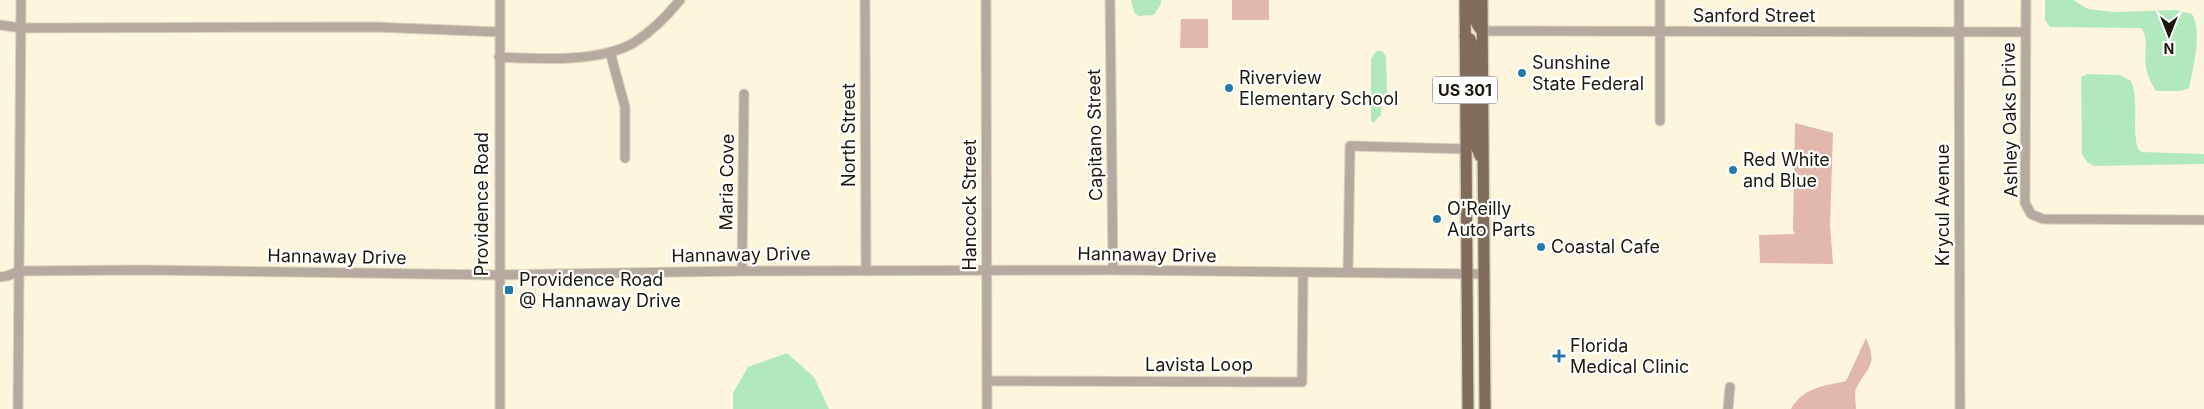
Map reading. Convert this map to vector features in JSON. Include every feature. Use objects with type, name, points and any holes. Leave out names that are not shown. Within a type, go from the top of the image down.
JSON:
[{"type":"main road","name":"US 301","points":[[1465,0],[1468,409]]},
{"type":"main road","points":[[1473,0],[1476,24],[1482,32]]},
{"type":"main road","name":"US 301","points":[[1482,0],[1486,409]]},
{"type":"main road","points":[[1465,36],[1470,39],[1473,45],[1474,141],[1483,165]]},
{"type":"street","points":[[18,409],[21,0]]},
{"type":"street","name":"Providence Road","points":[[500,0],[498,275],[500,409]]},
{"type":"street","points":[[499,57],[577,57],[610,52],[634,42],[667,16],[680,0]]},
{"type":"street","name":"North Street","points":[[865,0],[866,271]]},
{"type":"street","name":"Hancock Street","points":[[986,0],[987,409]]},
{"type":"street","name":"Capitano Street","points":[[1110,0],[1113,270]]},
{"type":"street","points":[[1660,0],[1660,121]]},
{"type":"street","name":"Krycul Avenue","points":[[1959,0],[1960,409]]},
{"type":"street","name":"Ashley Oaks Drive","points":[[2026,0],[2025,203],[2031,214],[2043,219],[2204,220]]},
{"type":"street","points":[[0,25],[21,28],[375,28],[499,32]]},
{"type":"street","name":"Sanford Street","points":[[1482,32],[2025,32]]},
{"type":"street","points":[[610,52],[625,107],[625,158]]},
{"type":"street","name":"Maria Cove","points":[[742,271],[744,94]]},
{"type":"street","points":[[1348,273],[1350,146],[1466,149]]},
{"type":"street","name":"Hannaway Drive","points":[[0,276],[7,276],[20,271],[141,270],[498,275],[742,271],[1113,270],[1303,274],[1484,274]]},
{"type":"street","name":"Lavista Loop","points":[[987,381],[1302,382],[1303,274]]},
{"type":"street","points":[[1728,409],[1730,387]]},
{"type":"shaded area","points":[[1131,0],[1161,0],[1161,4],[1154,15],[1138,16],[1134,12]]},
{"type":"shaded area","points":[[1232,0],[1269,0],[1269,20],[1232,20]]},
{"type":"shaded area","points":[[2045,0],[2073,0],[2088,9],[2114,12],[2176,10],[2192,14],[2197,31],[2197,40],[2189,88],[2181,91],[2156,91],[2147,73],[2145,61],[2146,41],[2141,28],[2050,27],[2045,20]]},
{"type":"shaded area","points":[[1181,19],[1208,19],[1208,48],[1180,48]]},
{"type":"shaded area","points":[[1376,51],[1382,51],[1386,56],[1387,92],[1382,99],[1381,115],[1373,123],[1371,120],[1371,59]]},
{"type":"shaded area","points":[[2087,74],[2120,75],[2131,81],[2135,98],[2135,132],[2138,149],[2142,152],[2204,154],[2204,164],[2094,166],[2087,162],[2082,154],[2081,77]]},
{"type":"shaded area","points":[[1795,123],[1833,133],[1830,225],[1833,264],[1760,263],[1759,235],[1795,234],[1793,230]]},
{"type":"shaded area","points":[[1866,338],[1870,348],[1871,361],[1856,389],[1856,409],[1791,409],[1808,392],[1823,386],[1846,381]]},
{"type":"shaded area","points":[[787,353],[814,377],[829,409],[733,409],[733,393],[748,367]]},
{"type":"place","name":"Sunshine State Federal","points":[[1522,73]]},
{"type":"place","name":"Riverview Elementary School","points":[[1229,88]]},
{"type":"place","name":"Red White and Blue","points":[[1733,170]]},
{"type":"place","name":"O'Reilly Auto Parts","points":[[1437,219]]},
{"type":"place","name":"Coastal Cafe","points":[[1541,247]]},
{"type":"place","name":"Providence Road @ Hannaway Drive","points":[[509,290]]},
{"type":"place","name":"Florida Medical Clinic","points":[[1559,356]]}]
